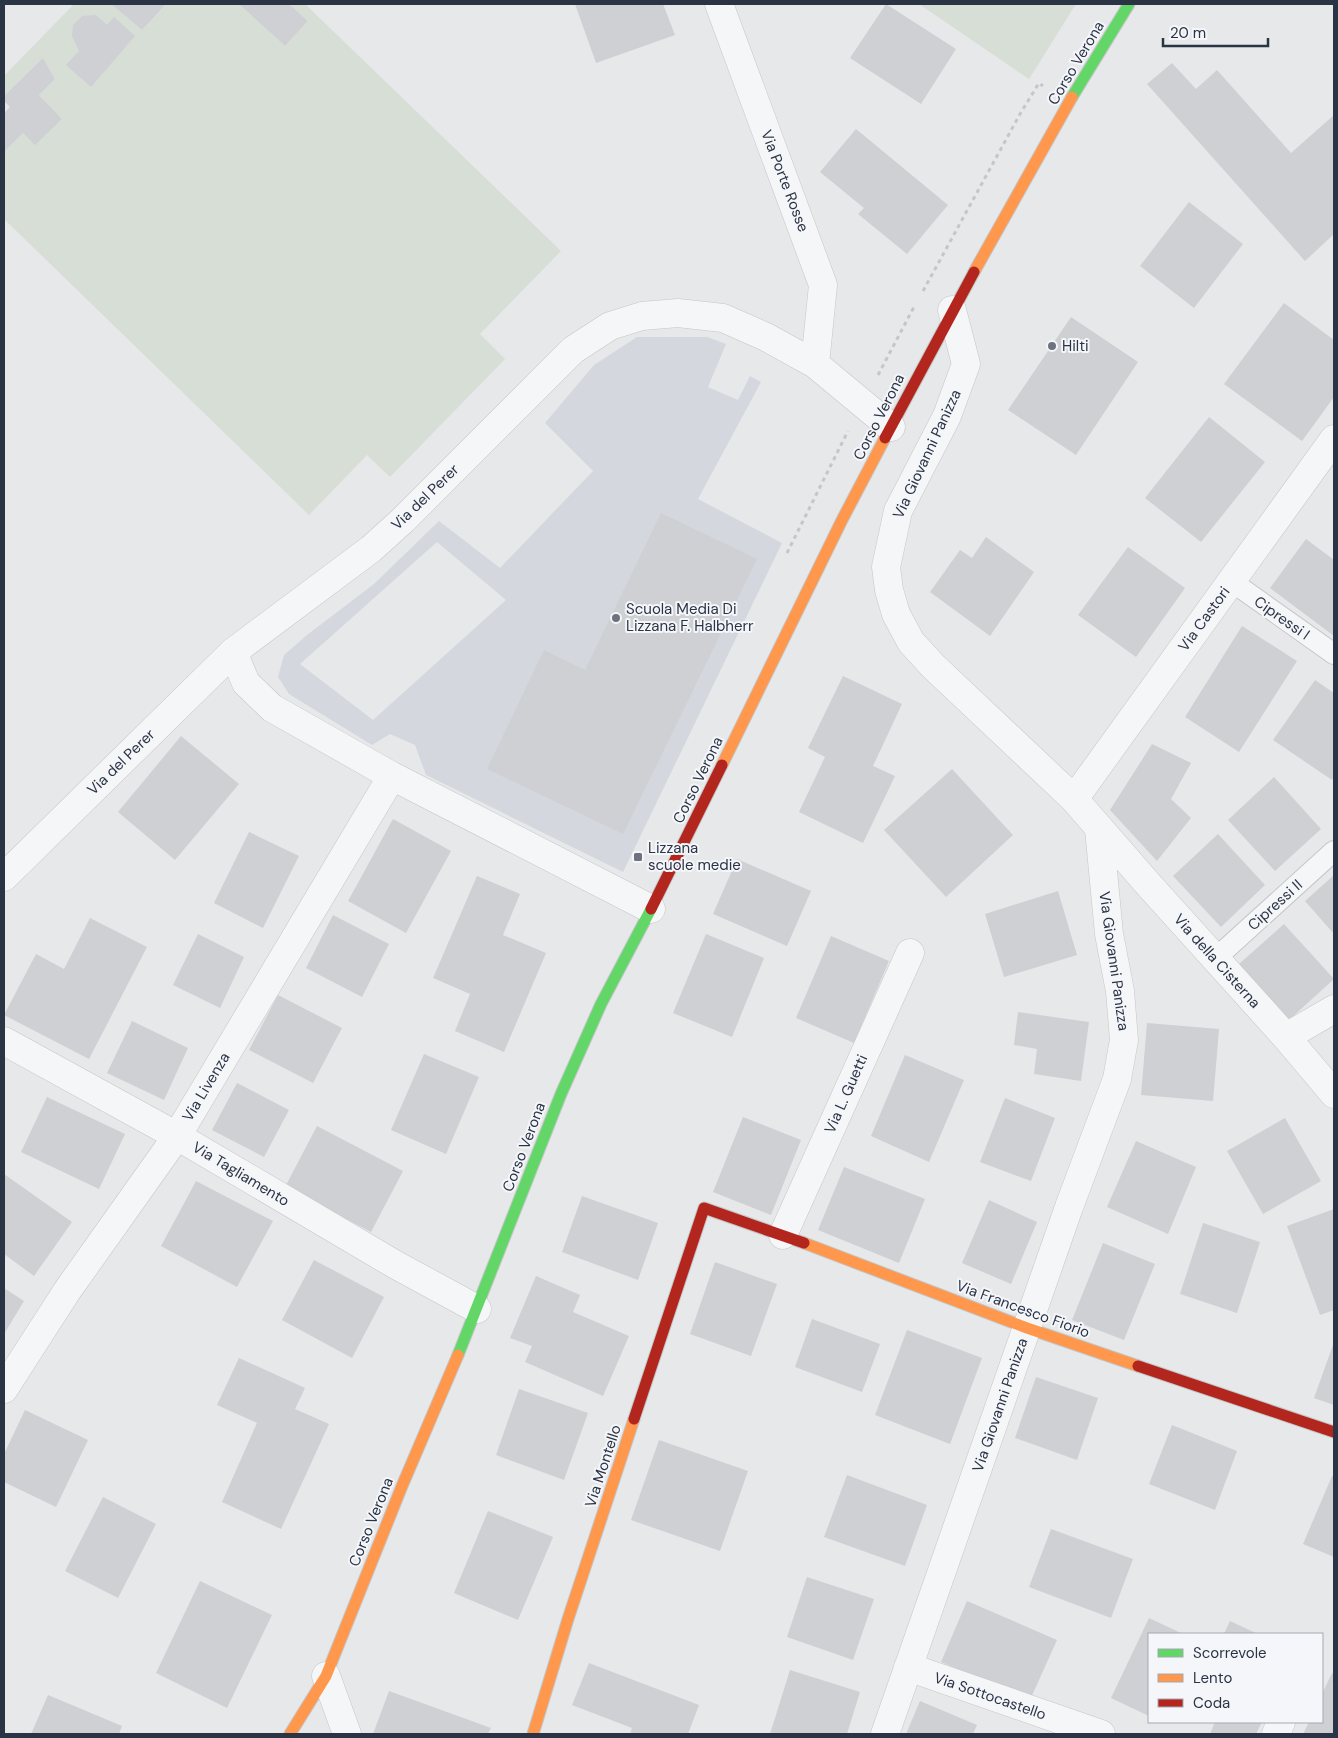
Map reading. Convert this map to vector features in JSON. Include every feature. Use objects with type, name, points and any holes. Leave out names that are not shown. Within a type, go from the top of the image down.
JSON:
[{"type":"main road","name":"Corso Verona","points":[[290,1734],[326,1676],[402,1486],[477,1308],[561,1094],[601,1004],[651,909],[842,520],[952,310],[1069,102],[1129,4]]},
{"type":"main road","name":"Via Francesco Fiorio","points":[[704,1208],[783,1235],[1027,1328],[1334,1432]]},
{"type":"main road","name":"Via Montello","points":[[533,1734],[568,1619],[704,1208]]},
{"type":"street","name":"Via Porte Rosse","points":[[719,4],[823,284],[815,364]]},
{"type":"street","name":"Via Giovanni Panizza","points":[[885,1734],[1069,1207],[1117,1079],[1124,1040],[1120,991],[1109,934],[1099,829],[1074,799],[933,666],[911,642],[896,614],[889,590],[886,567],[898,511],[947,416],[966,364],[952,310]]},
{"type":"street","name":"Via del Perer","points":[[4,876],[233,652],[370,549],[403,520],[572,350],[610,326],[642,316],[678,313],[723,318],[766,337],[815,364],[891,426]]},
{"type":"street","name":"Via Castori","points":[[1074,799],[1334,439]]},
{"type":"street","points":[[233,652],[246,682],[272,708],[392,776],[651,909]]},
{"type":"street","name":"Via Livenza","points":[[4,1388],[67,1292],[177,1136],[392,776]]},
{"type":"street","name":"Via della Cisterna","points":[[1099,829],[1216,958],[1334,1094]]},
{"type":"street","name":"Via L. Guetti","points":[[783,1235],[910,953]]},
{"type":"street","points":[[1286,1037],[1334,1009]]},
{"type":"street","name":"Via Tagliamento","points":[[4,1041],[177,1136],[396,1265],[477,1308]]},
{"type":"street","name":"Via Sottocastello","points":[[908,1667],[1101,1734]]},
{"type":"street","points":[[326,1676],[347,1734]]},
{"type":"lane","name":"Cipressi I","points":[[1230,581],[1334,654]]},
{"type":"lane","name":"Cipressi II","points":[[1216,958],[1334,851]]},
{"type":"path","points":[[920,296],[1039,83]]},
{"type":"path","points":[[897,340],[916,305]]},
{"type":"shaded area","points":[[74,4],[111,4],[142,30],[166,4],[239,4],[285,46],[308,21],[289,4],[305,4],[561,251],[480,334],[505,359],[390,477],[367,455],[309,515],[4,219],[4,152],[23,133],[35,144],[62,119],[39,95],[55,79],[43,58],[4,96],[4,76]]},
{"type":"shaded area","points":[[919,4],[1076,4],[1029,79]]},
{"type":"shaded area","name":"Scuola Media Di Lizzana F. Halbherr","points":[[637,337],[707,337],[726,344],[708,387],[738,400],[750,376],[761,382],[698,499],[782,543],[623,872],[426,775],[415,745],[390,734],[372,745],[289,694],[278,677],[284,655],[374,584],[439,521],[500,568],[593,471],[545,423],[594,365]],"holes":[[[437,542],[506,600],[373,720],[300,664]]]},
{"type":"building","points":[[111,4],[166,4],[142,30]]},
{"type":"building","points":[[239,4],[289,4],[308,21],[285,46]]},
{"type":"building","points":[[575,4],[663,4],[675,35],[596,63]]},
{"type":"building","points":[[886,4],[956,49],[921,104],[850,58]]},
{"type":"building","points":[[96,15],[107,25],[114,17],[135,36],[91,87],[66,65],[79,51],[72,36],[73,25],[82,16]]},
{"type":"building","points":[[43,58],[55,79],[39,95],[62,119],[35,145],[23,133],[4,152],[4,113],[10,107],[4,101],[4,96]]},
{"type":"building","points":[[1172,63],[1196,89],[1217,70],[1291,153],[1334,115],[1334,234],[1305,261],[1147,84]]},
{"type":"building","points":[[856,129],[948,205],[907,254],[858,214],[864,208],[820,172]]},
{"type":"building","points":[[1189,202],[1243,244],[1194,308],[1140,266]]},
{"type":"building","points":[[1284,303],[1334,340],[1334,397],[1302,441],[1224,384]]},
{"type":"building","points":[[1071,317],[1138,362],[1076,455],[1008,410]]},
{"type":"building","points":[[1209,417],[1265,462],[1201,542],[1145,498]]},
{"type":"building","name":"Scuola Media Di Lizzana F. Halbherr","points":[[661,513],[757,559],[623,834],[487,769],[544,650],[585,670]]},
{"type":"building","points":[[986,537],[1034,572],[990,636],[930,592],[960,550],[972,558]]},
{"type":"building","points":[[1306,539],[1334,560],[1334,636],[1270,588]]},
{"type":"building","points":[[1128,547],[1185,588],[1136,657],[1078,615]]},
{"type":"building","points":[[1242,626],[1297,661],[1239,752],[1185,717]]},
{"type":"building","points":[[843,676],[902,704],[873,766],[895,776],[863,843],[799,812],[825,757],[808,748]]},
{"type":"building","points":[[1315,680],[1334,693],[1334,776],[1332,780],[1273,740]]},
{"type":"building","points":[[181,736],[239,784],[175,860],[118,812]]},
{"type":"building","points":[[1152,744],[1191,763],[1171,799],[1191,818],[1157,861],[1110,810]]},
{"type":"building","points":[[952,769],[1013,835],[946,897],[884,830]]},
{"type":"building","points":[[1274,777],[1321,829],[1275,871],[1228,820]]},
{"type":"building","points":[[393,819],[451,851],[406,933],[348,901]]},
{"type":"building","points":[[249,832],[299,856],[263,928],[214,903]]},
{"type":"building","points":[[1218,834],[1265,885],[1221,927],[1173,876]]},
{"type":"building","points":[[737,859],[811,891],[787,946],[713,914]]},
{"type":"building","points":[[1334,875],[1334,934],[1305,901]]},
{"type":"building","points":[[477,876],[520,894],[503,935],[546,953],[504,1052],[455,1031],[470,994],[433,978]]},
{"type":"building","points":[[1058,891],[1077,955],[1004,977],[985,914]]},
{"type":"building","points":[[333,915],[389,944],[362,997],[306,968]]},
{"type":"building","points":[[90,918],[147,947],[89,1059],[4,1015],[36,954],[64,969]]},
{"type":"building","points":[[1284,924],[1334,979],[1289,1020],[1239,964]]},
{"type":"building","points":[[198,934],[244,957],[220,1008],[173,985]]},
{"type":"building","points":[[706,934],[764,958],[732,1037],[673,1013]]},
{"type":"building","points":[[831,936],[889,961],[854,1043],[796,1018]]},
{"type":"building","points":[[278,995],[342,1028],[313,1083],[249,1050]]},
{"type":"building","points":[[1018,1012],[1089,1022],[1081,1081],[1034,1074],[1037,1049],[1014,1045]]},
{"type":"building","points":[[132,1021],[188,1048],[164,1100],[107,1073]]},
{"type":"building","points":[[1147,1023],[1219,1029],[1213,1101],[1141,1095]]},
{"type":"building","points":[[424,1054],[479,1077],[446,1154],[391,1130]]},
{"type":"building","points":[[905,1055],[964,1080],[929,1162],[871,1136]]},
{"type":"building","points":[[237,1083],[289,1110],[264,1157],[212,1130]]},
{"type":"building","points":[[47,1097],[125,1134],[99,1189],[21,1152]]},
{"type":"building","points":[[1005,1098],[1055,1118],[1031,1181],[980,1162]]},
{"type":"building","points":[[743,1117],[801,1140],[771,1215],[713,1192]]},
{"type":"building","points":[[1285,1118],[1321,1181],[1263,1214],[1227,1151]]},
{"type":"building","points":[[317,1126],[403,1171],[371,1232],[285,1187]]},
{"type":"building","points":[[1136,1141],[1196,1167],[1168,1234],[1107,1207]]},
{"type":"building","points":[[844,1167],[925,1199],[899,1263],[818,1230]]},
{"type":"building","points":[[4,1174],[72,1222],[34,1276],[4,1254]]},
{"type":"building","points":[[196,1181],[273,1221],[237,1287],[161,1246]]},
{"type":"building","points":[[582,1196],[658,1223],[638,1280],[562,1252]]},
{"type":"building","points":[[989,1200],[1037,1222],[1011,1284],[962,1263]]},
{"type":"building","points":[[1334,1209],[1334,1310],[1320,1315],[1287,1226]]},
{"type":"building","points":[[1203,1223],[1260,1242],[1237,1313],[1180,1294]]},
{"type":"building","points":[[1103,1243],[1155,1264],[1124,1340],[1072,1320]]},
{"type":"building","points":[[314,1260],[384,1297],[352,1358],[282,1320]]},
{"type":"building","points":[[715,1262],[777,1284],[751,1356],[690,1334]]},
{"type":"building","points":[[536,1276],[580,1295],[573,1312],[629,1336],[603,1396],[525,1362],[532,1346],[510,1338]]},
{"type":"building","points":[[4,1288],[24,1301],[4,1334]]},
{"type":"building","points":[[812,1319],[880,1344],[862,1392],[795,1367]]},
{"type":"building","points":[[907,1330],[982,1358],[950,1444],[875,1415]]},
{"type":"building","points":[[1334,1342],[1334,1405],[1314,1398]]},
{"type":"building","points":[[239,1358],[305,1388],[295,1409],[329,1424],[281,1529],[222,1502],[257,1423],[217,1405]]},
{"type":"building","points":[[1036,1377],[1098,1398],[1077,1460],[1015,1438]]},
{"type":"building","points":[[519,1389],[588,1413],[564,1480],[496,1455]]},
{"type":"building","points":[[25,1410],[88,1440],[56,1507],[4,1482],[4,1454]]},
{"type":"building","points":[[1172,1425],[1237,1451],[1215,1510],[1149,1484]]},
{"type":"building","points":[[659,1440],[748,1471],[720,1551],[631,1520]]},
{"type":"building","points":[[847,1475],[927,1505],[905,1566],[824,1537]]},
{"type":"building","points":[[1332,1476],[1334,1477],[1334,1557],[1303,1544]]},
{"type":"building","points":[[103,1497],[156,1524],[118,1598],[65,1571]]},
{"type":"building","points":[[488,1511],[553,1537],[518,1620],[454,1593]]},
{"type":"building","points":[[1051,1529],[1133,1559],[1111,1618],[1029,1587]]},
{"type":"building","points":[[807,1577],[874,1599],[853,1660],[787,1637]]},
{"type":"building","points":[[200,1581],[272,1615],[227,1708],[156,1673]]},
{"type":"building","points":[[967,1601],[1057,1640],[1030,1700],[941,1662]]},
{"type":"building","points":[[1149,1618],[1181,1633],[1148,1633],[1148,1716],[1111,1698]]},
{"type":"building","points":[[1230,1621],[1256,1633],[1224,1633]]},
{"type":"building","points":[[589,1663],[699,1705],[688,1734],[630,1734],[632,1728],[572,1705]]},
{"type":"building","points":[[790,1670],[860,1692],[847,1734],[770,1734]]},
{"type":"building","points":[[1332,1673],[1334,1674],[1334,1734],[1303,1734],[1308,1723],[1323,1723],[1323,1692]]},
{"type":"building","points":[[389,1691],[491,1728],[488,1734],[373,1734]]},
{"type":"building","points":[[48,1695],[122,1726],[119,1734],[31,1734]]},
{"type":"building","points":[[920,1701],[977,1725],[973,1734],[906,1734]]},
{"type":"building","points":[[1215,1723],[1262,1723],[1256,1734],[1210,1734]]},
{"type":"traffic: fast","points":[[1072,97],[1129,4]]},
{"type":"traffic: fast","points":[[458,1355],[561,1094],[601,1004],[651,909]]},
{"type":"traffic: slow","points":[[974,272],[1072,97]]},
{"type":"traffic: slow","points":[[722,765],[842,520],[885,438]]},
{"type":"traffic: slow","points":[[804,1243],[1027,1328],[1138,1366]]},
{"type":"traffic: slow","points":[[290,1734],[326,1676],[402,1486],[458,1355]]},
{"type":"traffic: slow","points":[[533,1734],[568,1619],[634,1419]]},
{"type":"traffic: jam","points":[[885,438],[974,272]]},
{"type":"traffic: jam","points":[[651,909],[722,765]]},
{"type":"traffic: jam","points":[[634,1419],[704,1208],[804,1243]]},
{"type":"traffic: jam","points":[[1138,1366],[1334,1432]]},
{"type":"place","name":"Hilti","points":[[1052,346]]},
{"type":"place","name":"Scuola Media Di Lizzana F. Halbherr","points":[[616,618]]},
{"type":"place","name":"Lizzana scuole medie","points":[[638,857]]}]
